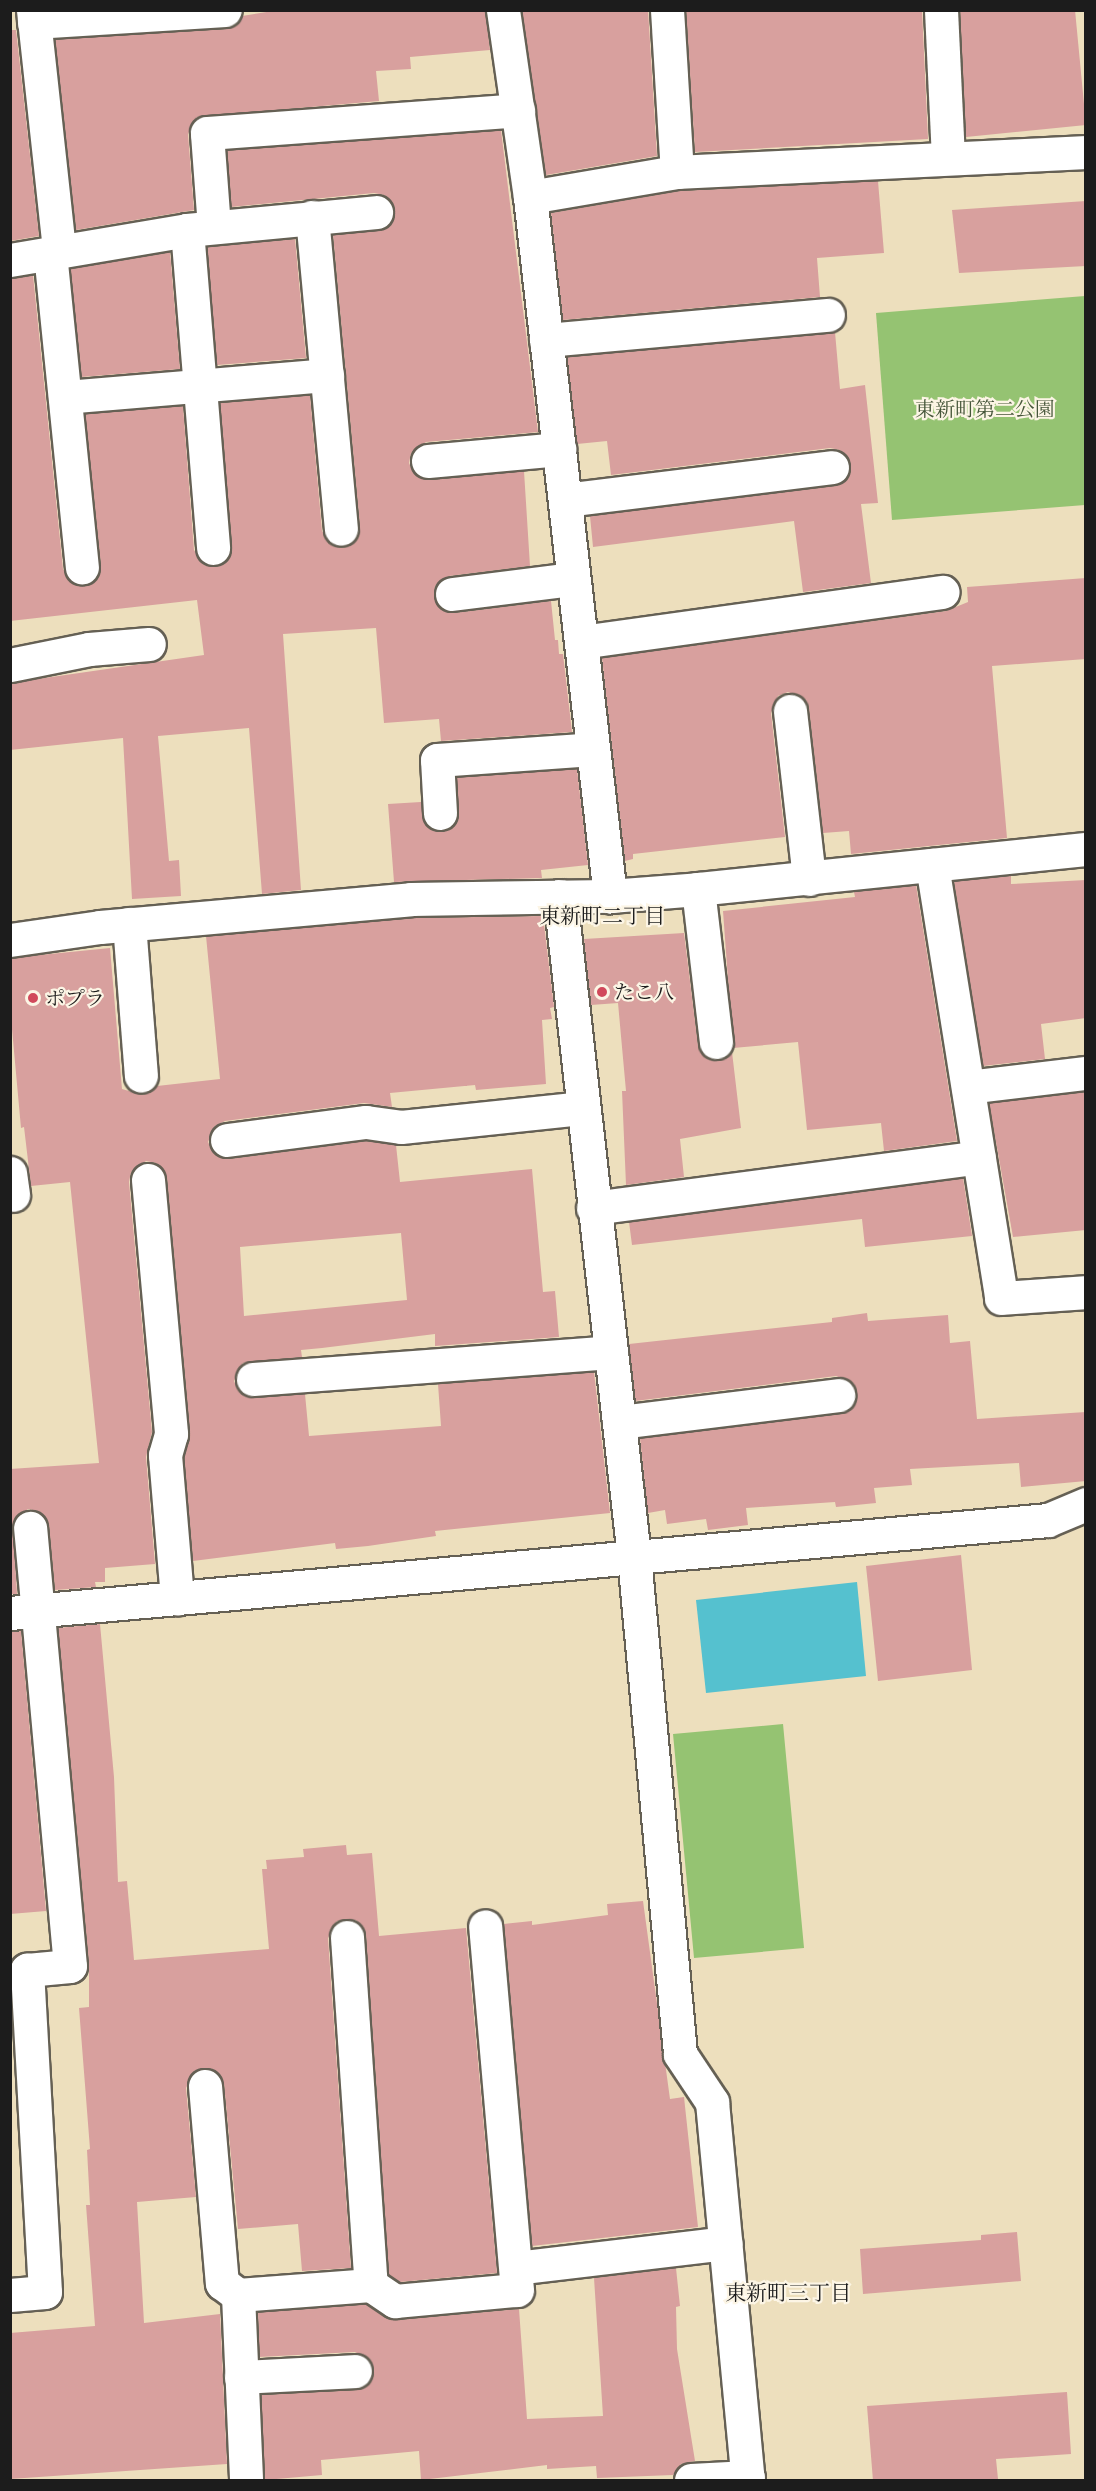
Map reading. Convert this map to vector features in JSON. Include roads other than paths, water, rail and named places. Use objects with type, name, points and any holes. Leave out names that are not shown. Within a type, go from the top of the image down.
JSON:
[{"type":"street","points":[[82,567],[65,397],[55,252],[33,16],[225,10]]},
{"type":"street","points":[[503,10],[530,197],[610,896]]},
{"type":"street","points":[[667,10],[677,172]]},
{"type":"street","points":[[942,10],[948,158]]},
{"type":"street","points":[[213,548],[200,384],[201,229],[207,133],[518,110]]},
{"type":"street","points":[[530,197],[677,172],[1086,152]]},
{"type":"street","points":[[10,260],[201,229],[376,212]]},
{"type":"street","points":[[312,218],[341,529]]},
{"type":"street","points":[[546,340],[828,315]]},
{"type":"street","points":[[65,397],[327,375]]},
{"type":"street","points":[[428,461],[559,449]]},
{"type":"street","points":[[565,500],[832,467]]},
{"type":"street","points":[[452,594],[573,579]]},
{"type":"street","points":[[581,642],[942,592]]},
{"type":"street","points":[[10,665],[89,650],[148,644]]},
{"type":"street","points":[[790,711],[809,879]]},
{"type":"street","points":[[440,813],[436,760],[593,749]]},
{"type":"street","points":[[10,940],[129,924],[411,899],[610,896],[698,889],[1086,849]]},
{"type":"street","points":[[932,865],[1001,1298],[1086,1292]]},
{"type":"street","points":[[698,889],[716,1042]]},
{"type":"street","points":[[560,896],[581,1108],[634,1557],[680,2054],[712,2102],[748,2479],[691,2481]]},
{"type":"street","points":[[129,924],[141,1076]]},
{"type":"street","points":[[968,1087],[1086,1072]]},
{"type":"street","points":[[227,1140],[366,1122],[401,1127],[581,1108]]},
{"type":"street","points":[[593,1208],[979,1157]]},
{"type":"street","points":[[148,1180],[171,1434],[165,1455],[177,1598]]},
{"type":"street","points":[[253,1379],[611,1352]]},
{"type":"street","points":[[619,1422],[838,1395]]},
{"type":"street","points":[[24,1612],[1048,1520],[1086,1504]]},
{"type":"street","points":[[10,2295],[45,2292],[27,1970],[70,1966],[24,1612],[30,1528]]},
{"type":"street","points":[[205,2086],[222,2283],[238,2295],[371,2285],[395,2301],[518,2290],[484,1926]]},
{"type":"street","points":[[347,1937],[371,2285]]},
{"type":"street","points":[[516,2268],[726,2243]]},
{"type":"street","points":[[238,2295],[246,2481]]},
{"type":"street","points":[[242,2377],[355,2371]]},
{"type":"water","points":[[857,1582],[866,1676],[706,1693],[696,1600]]},
{"type":"place","name":"たこ八","points":[[602,992]]},
{"type":"place","name":"ポプラ","points":[[33,998]]},
{"type":"district","name":"東新町二丁目","points":[[602,917]]},
{"type":"district","name":"東新町三丁目","points":[[788,2294]]},
{"type":"park label","name":"東新町第二公園","points":[[985,409]]}]
